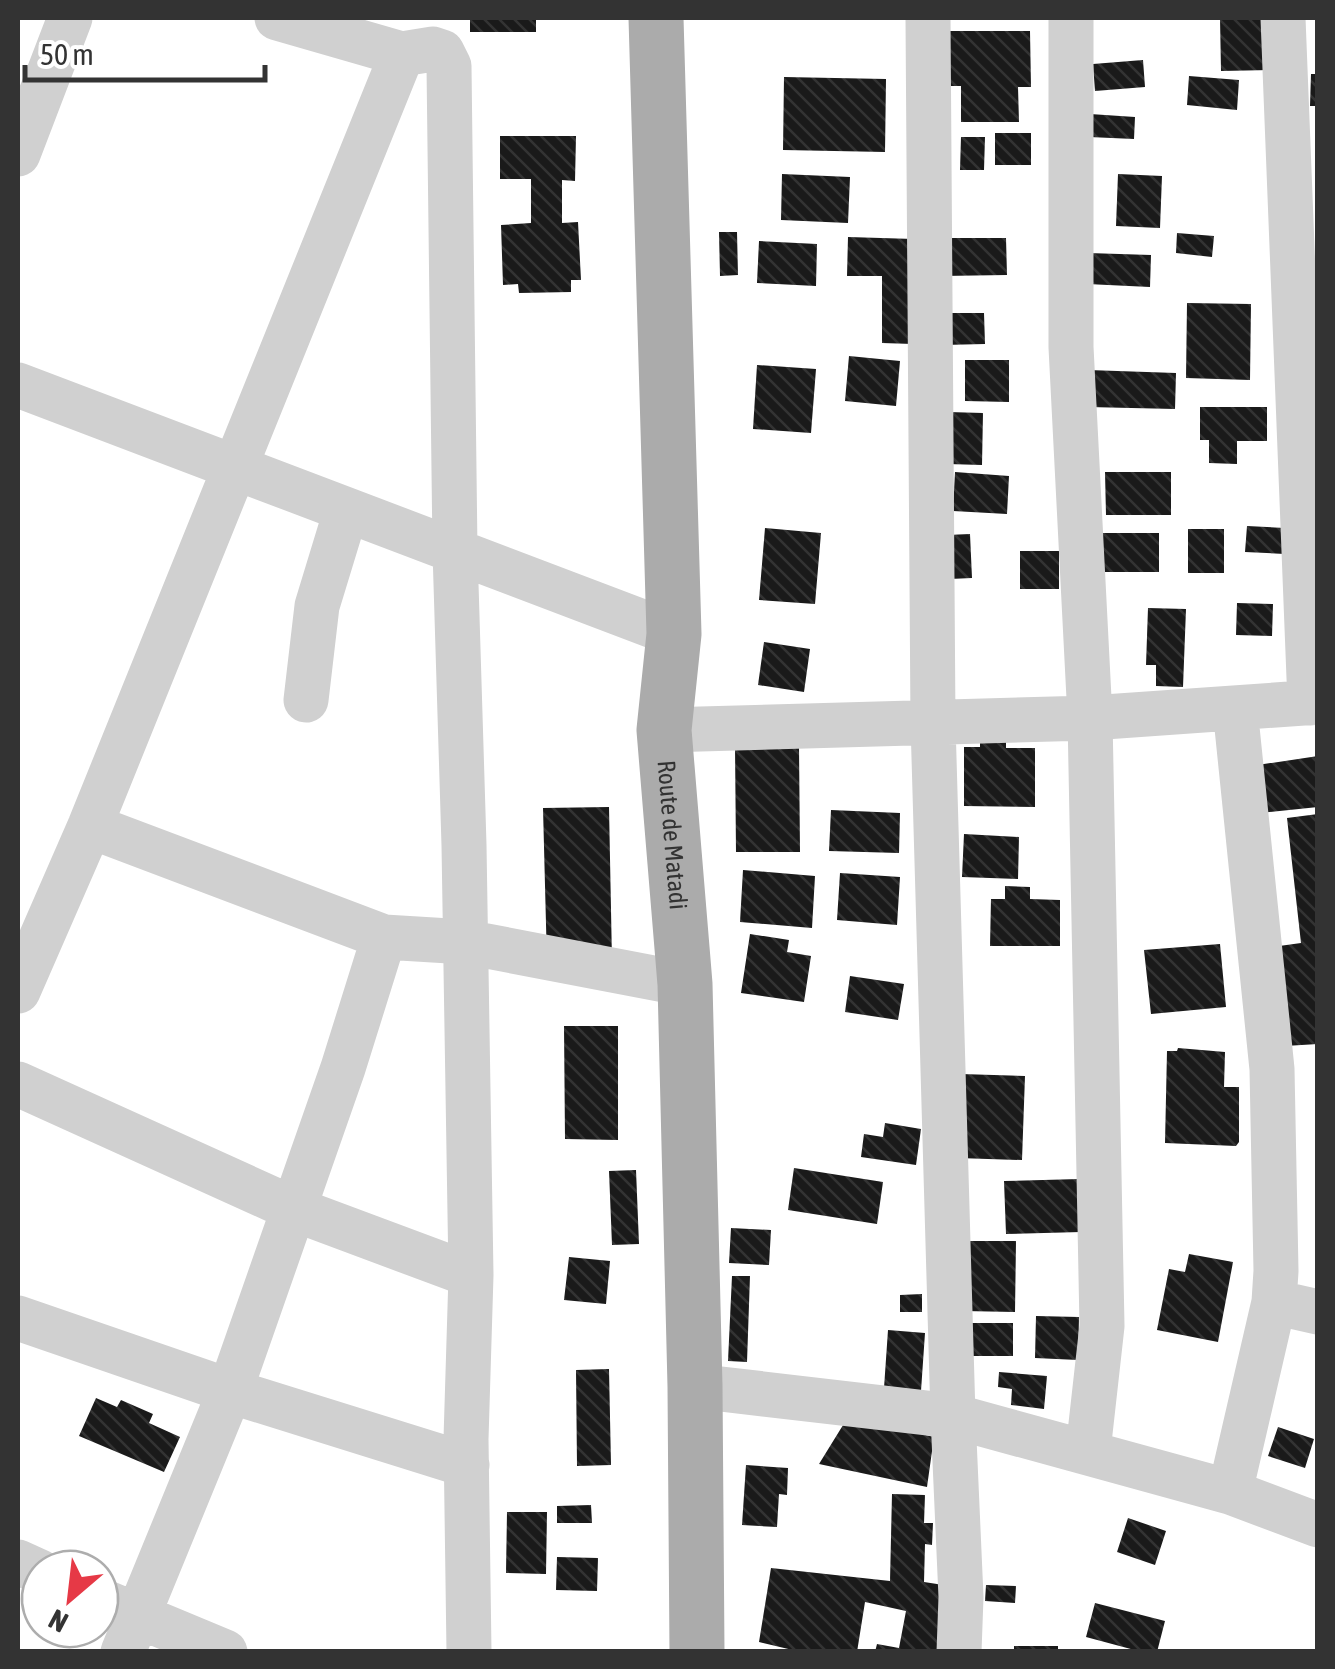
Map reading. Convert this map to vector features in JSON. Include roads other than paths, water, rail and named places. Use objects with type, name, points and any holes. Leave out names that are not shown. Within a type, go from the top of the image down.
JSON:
[{"type":"main road","name":"Route de Matadi","points":[[656,18],[674,634],[664,730],[685,984],[697,1652]]},
{"type":"street","points":[[18,154],[70,18]]},
{"type":"street","points":[[277,18],[402,54],[442,52],[449,66],[471,1276],[466,1466],[469,1652]]},
{"type":"street","points":[[928,18],[933,723],[960,1652]]},
{"type":"street","points":[[1070,18],[1070,346],[1090,718],[1102,1326],[1088,1451]]},
{"type":"street","points":[[664,730],[1090,718],[1314,702],[1283,18]]},
{"type":"street","points":[[18,992],[90,826],[402,54]]},
{"type":"street","points":[[18,385],[674,634]]},
{"type":"street","points":[[306,700],[317,606],[346,511]]},
{"type":"street","points":[[1230,1492],[1296,1308],[1235,708]]},
{"type":"street","points":[[90,826],[384,937],[466,942],[685,984]]},
{"type":"street","points":[[225,1652],[120,1622],[230,1391],[384,937]]},
{"type":"street","points":[[18,1084],[294,1209],[471,1276]]},
{"type":"street","points":[[18,1318],[466,1466]]},
{"type":"street","points":[[695,1386],[953,1416],[1230,1492],[1318,1525]]}]
